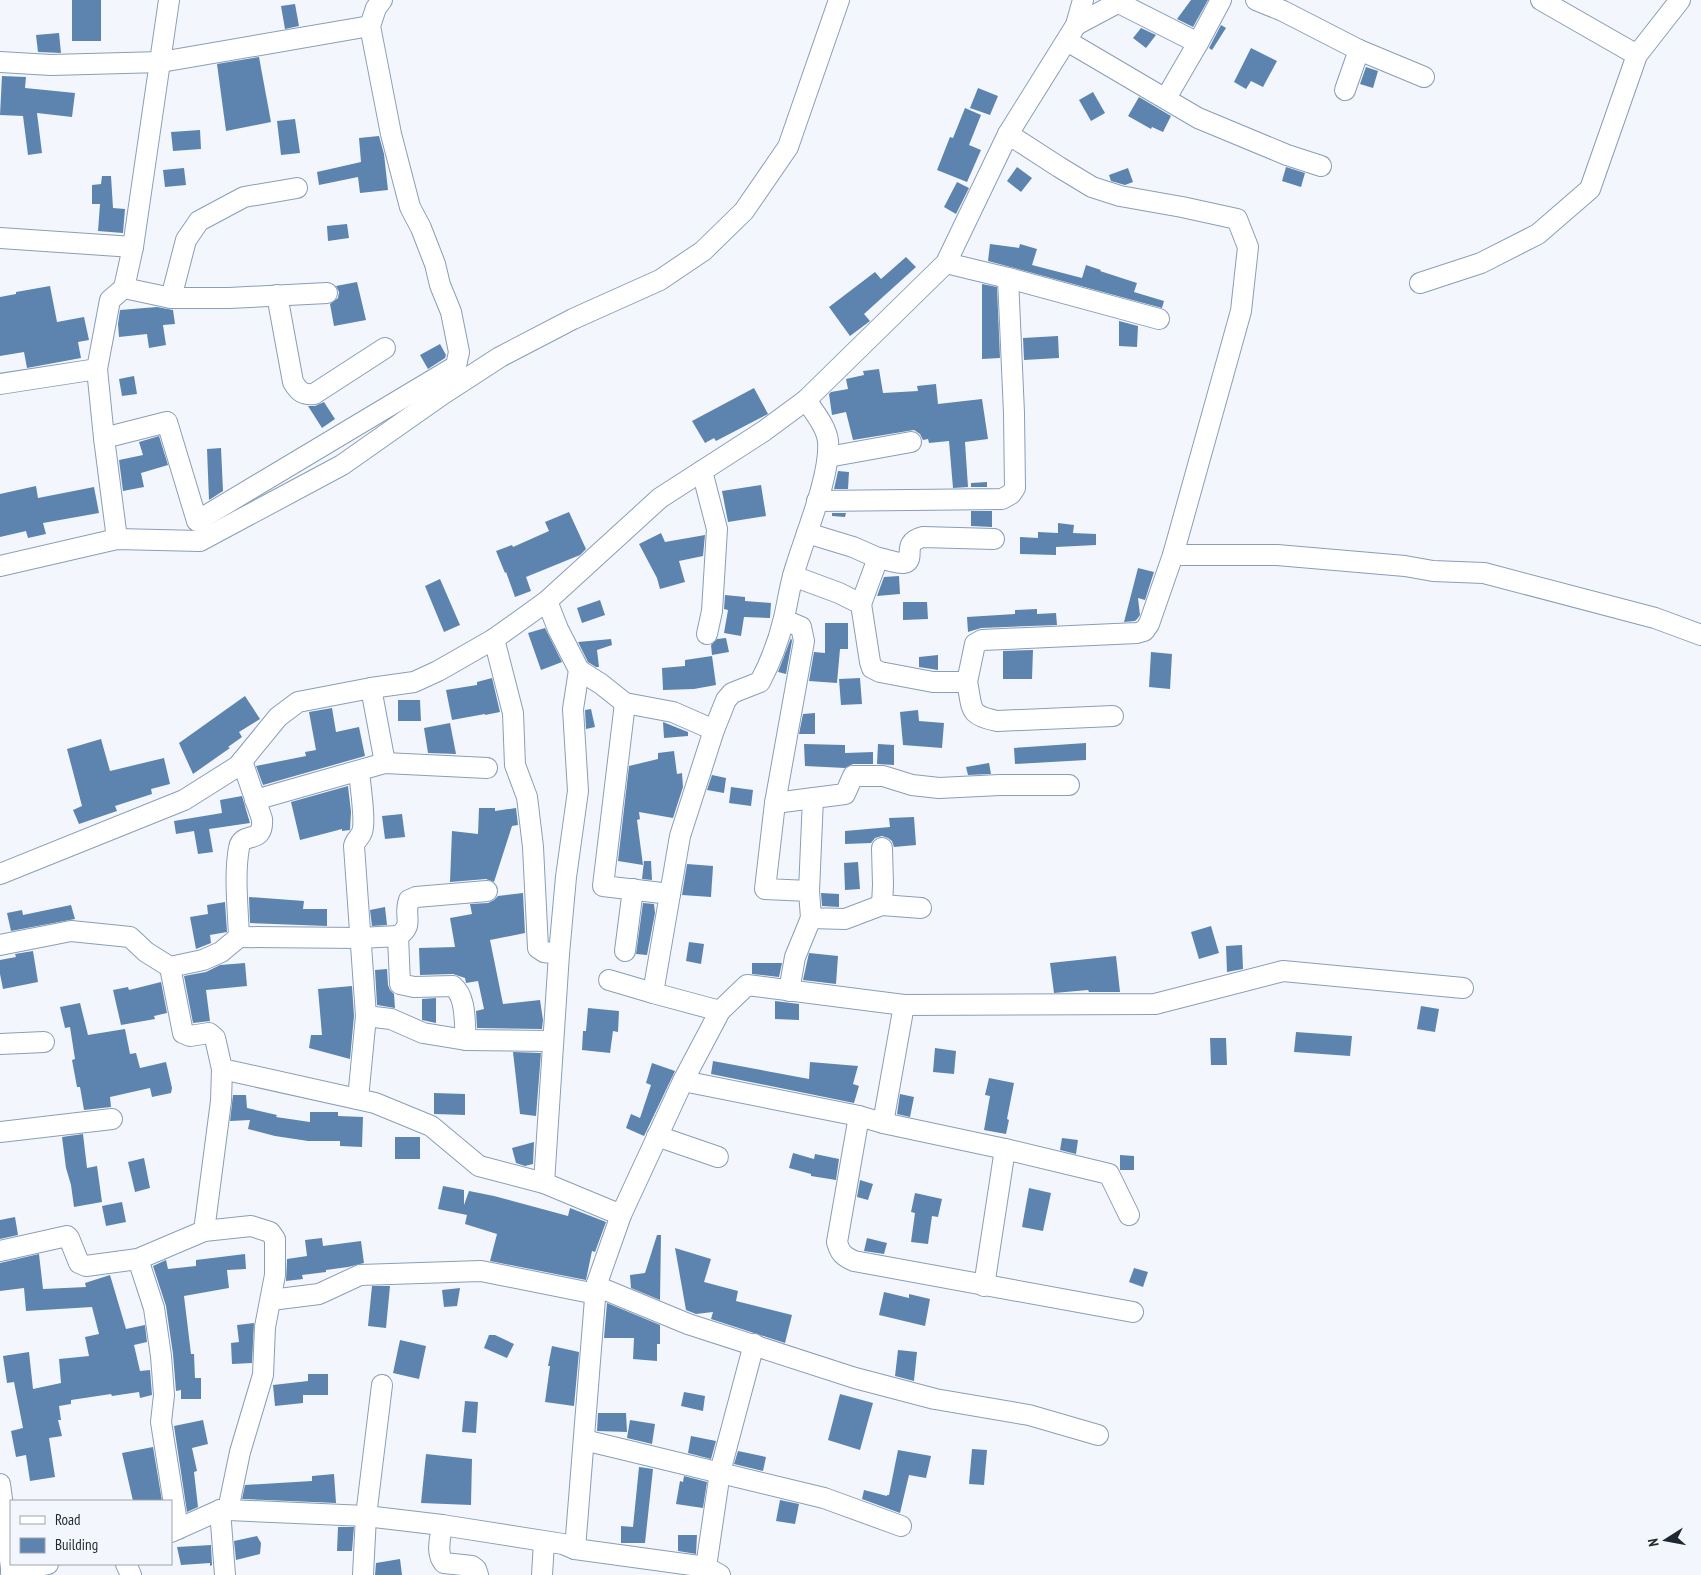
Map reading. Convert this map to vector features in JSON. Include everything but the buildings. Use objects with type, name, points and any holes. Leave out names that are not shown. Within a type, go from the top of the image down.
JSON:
[{"type":"street","points":[[117,539],[97,369],[110,300],[124,288],[133,247],[170,0]]},
{"type":"street","points":[[104,438],[167,422],[197,521],[456,366],[459,352],[452,312],[440,284],[422,228],[410,207],[391,134],[370,26],[376,8],[382,0]]},
{"type":"street","points":[[0,566],[117,539],[200,541],[342,465],[500,357],[573,319],[660,280],[702,251],[744,211],[788,147],[839,0]]},
{"type":"street","points":[[1,873],[184,800],[238,766],[278,717],[298,702],[414,682],[438,671],[494,639],[547,601],[660,498],[764,431],[806,400],[946,263],[1008,134],[1072,33],[1083,0]]},
{"type":"street","points":[[1166,98],[1221,0]]},
{"type":"street","points":[[1256,0],[1283,11],[1360,50],[1424,77]]},
{"type":"street","points":[[1541,0],[1637,55]]},
{"type":"street","points":[[1420,283],[1482,263],[1538,234],[1590,190],[1637,55],[1680,0]]},
{"type":"street","points":[[1072,33],[1121,2],[1198,43]]},
{"type":"street","points":[[0,62],[51,65],[161,62],[370,26]]},
{"type":"street","points":[[1072,33],[1198,118],[1287,155],[1321,166]]},
{"type":"street","points":[[1345,90],[1360,50]]},
{"type":"street","points":[[1008,134],[1092,187],[1120,196],[1237,219],[1248,247],[1241,311],[1173,555],[1149,624],[1144,631],[1137,633],[982,640],[975,644],[967,682],[973,710],[980,718],[997,721],[1113,716]]},
{"type":"street","points":[[171,298],[186,240],[199,221],[244,197],[297,188]]},
{"type":"street","points":[[0,238],[133,247]]},
{"type":"street","points":[[946,263],[1159,319]]},
{"type":"street","points":[[817,501],[1002,499],[1011,494],[1015,488],[1014,413],[1008,278]]},
{"type":"street","points":[[124,288],[171,298],[229,298],[327,293]]},
{"type":"street","points":[[277,295],[293,382],[298,390],[305,394],[314,394],[385,348]]},
{"type":"street","points":[[0,384],[97,369]]},
{"type":"street","points":[[653,993],[680,836],[714,730],[726,700],[732,693],[760,682],[773,655],[784,620],[793,576],[817,501],[828,457],[828,438],[806,400]]},
{"type":"street","points":[[828,457],[911,442]]},
{"type":"street","points":[[702,471],[717,530],[712,611],[707,634]]},
{"type":"street","points":[[807,533],[853,547],[878,558],[902,563],[909,558],[911,543],[914,539],[923,537],[994,538]]},
{"type":"street","points":[[1173,555],[1277,555],[1405,566],[1433,571],[1484,573],[1655,618],[1701,635]]},
{"type":"street","points":[[878,558],[861,604],[872,668],[880,672],[933,682],[967,682]]},
{"type":"street","points":[[793,576],[839,593],[861,604]]},
{"type":"street","points":[[547,601],[558,629],[580,670],[625,703],[673,712],[714,730]]},
{"type":"street","points":[[784,620],[801,628],[804,641],[775,803],[765,889],[809,891]]},
{"type":"street","points":[[494,639],[513,713],[515,765],[526,797],[533,847],[538,948],[544,952],[560,954]]},
{"type":"street","points":[[544,1183],[566,877],[578,791],[573,709],[580,670]]},
{"type":"street","points":[[371,688],[385,763]]},
{"type":"street","points":[[625,703],[603,886],[670,894]]},
{"type":"street","points":[[239,937],[237,882],[239,846],[243,840],[259,834],[262,829],[262,819],[242,761]]},
{"type":"street","points":[[255,800],[385,763],[487,768]]},
{"type":"street","points":[[358,1099],[366,1016],[354,846],[354,842],[362,833],[364,824],[359,770]]},
{"type":"street","points":[[775,803],[845,794],[853,776],[884,776],[912,785],[938,788],[1000,785],[1069,785]]},
{"type":"street","points":[[789,991],[794,957],[811,918],[809,891],[813,798]]},
{"type":"street","points":[[882,848],[882,905]]},
{"type":"street","points":[[625,951],[633,890]]},
{"type":"street","points":[[170,968],[203,960],[220,952],[239,937],[360,938],[398,936],[408,926],[407,907],[409,900],[416,897],[486,891]]},
{"type":"street","points":[[811,918],[845,919],[882,905],[922,908]]},
{"type":"street","points":[[0,945],[71,931],[130,937],[146,952],[170,968],[183,1033],[190,1036],[209,1032],[212,1034],[215,1038],[222,1069],[221,1101],[204,1231]]},
{"type":"street","points":[[398,936],[400,984],[414,987],[453,986],[456,988],[462,997],[466,1040]]},
{"type":"street","points":[[576,1549],[596,1290],[621,1214],[683,1081],[720,1011],[747,985],[904,1005],[1155,1004],[1282,971],[1463,988]]},
{"type":"street","points":[[609,980],[720,1011]]},
{"type":"street","points":[[883,1123],[904,1005]]},
{"type":"street","points":[[366,1016],[391,1018],[423,1032],[466,1040],[553,1041]]},
{"type":"street","points":[[0,1044],[44,1042]]},
{"type":"street","points":[[222,1069],[375,1102],[431,1126],[479,1166],[544,1183],[621,1214]]},
{"type":"street","points":[[683,1081],[859,1116],[883,1123],[1005,1148],[1109,1174],[1129,1215]]},
{"type":"street","points":[[859,1116],[837,1242],[839,1252],[843,1256],[854,1261],[1133,1312]]},
{"type":"street","points":[[0,1132],[112,1119]]},
{"type":"street","points":[[657,1136],[718,1157]]},
{"type":"street","points":[[984,1286],[1005,1148]]},
{"type":"street","points":[[0,1251],[67,1236],[79,1263],[84,1266],[138,1259],[204,1231],[251,1226],[270,1232],[275,1239],[275,1275],[265,1327],[263,1375],[224,1510],[225,1575]]},
{"type":"street","points":[[138,1259],[154,1308],[162,1356],[164,1395],[161,1422],[171,1500]]},
{"type":"street","points":[[271,1300],[319,1294],[360,1275],[481,1271],[596,1290],[688,1324],[855,1378],[935,1399],[1029,1415],[1098,1435]]},
{"type":"street","points":[[172,1507],[175,1530],[224,1510],[366,1516],[442,1525],[564,1544],[576,1549],[713,1571],[720,1472],[754,1344]]},
{"type":"street","points":[[363,1575],[366,1516],[382,1385]]},
{"type":"street","points":[[584,1440],[824,1498],[901,1526]]},
{"type":"street","points":[[0,1484],[3,1533],[10,1565]]},
{"type":"street","points":[[442,1525],[439,1553],[441,1560],[444,1563],[472,1566],[476,1568],[478,1575]]},
{"type":"street","points":[[542,1575],[544,1542]]},
{"type":"street","points":[[12,1574],[44,1565]]}]
